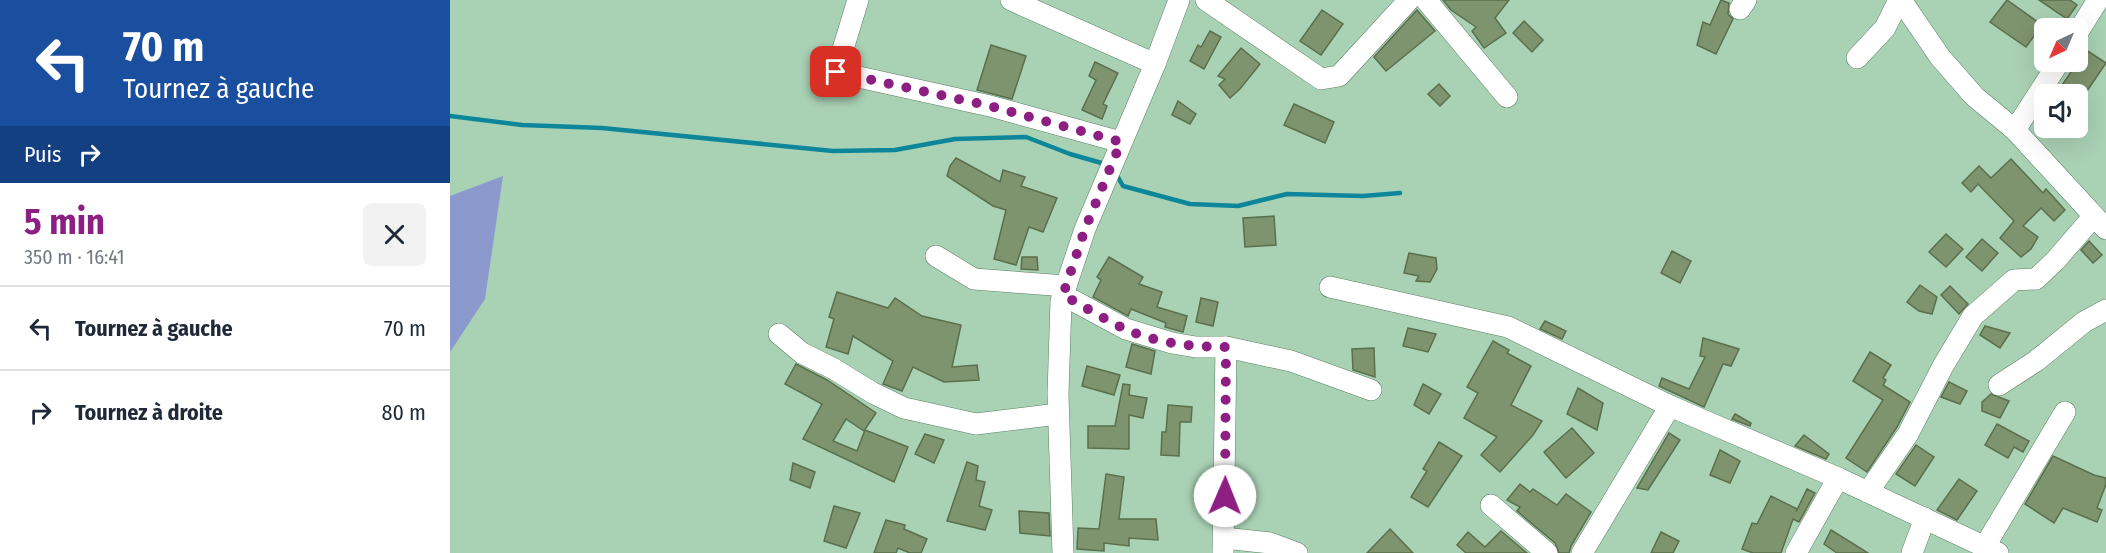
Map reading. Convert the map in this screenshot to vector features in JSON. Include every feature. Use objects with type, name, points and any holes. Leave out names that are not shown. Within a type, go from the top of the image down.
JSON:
[{"type":"street","points":[[858,0],[836,72],[990,106],[1121,142]]},
{"type":"street","points":[[1011,0],[1155,64]]},
{"type":"street","points":[[1063,553],[1058,414],[1061,301],[1085,229],[1155,64],[1179,0]]},
{"type":"street","points":[[1206,0],[1321,79],[1338,76],[1409,0]]},
{"type":"street","points":[[1426,0],[1507,97]]},
{"type":"street","points":[[1857,58],[1886,28],[1900,0],[1940,57],[1974,96],[2015,130],[2100,222],[2036,279],[2014,280],[1972,316],[1908,434],[1868,492]]},
{"type":"street","points":[[2087,18],[2098,0]]},
{"type":"street","points":[[2015,130],[2053,72]]},
{"type":"street","points":[[936,255],[974,279],[1064,290],[1126,329],[1184,345],[1226,347],[1291,361],[1371,390]]},
{"type":"street","points":[[1330,287],[1508,327],[1670,406],[1838,478],[1992,550],[2065,412]]},
{"type":"street","points":[[1999,385],[2036,361],[2084,322],[2106,310]]},
{"type":"street","points":[[779,334],[802,353],[904,408],[976,424],[1058,414]]},
{"type":"street","points":[[1226,347],[1223,545],[1270,543],[1297,553]]},
{"type":"street","points":[[1582,553],[1670,406]]},
{"type":"street","points":[[1796,553],[1838,478]]},
{"type":"street","points":[[1491,505],[1547,553]]},
{"type":"street","points":[[1912,553],[1925,518]]},
{"type":"shaded area","points":[[503,176],[485,299],[450,352],[450,196]]},
{"type":"building","points":[[1443,0],[1509,0],[1495,18],[1506,33],[1484,48],[1472,31],[1476,27],[1451,10]]},
{"type":"building","points":[[1721,0],[1729,3],[1728,14],[1733,19],[1716,54],[1697,45],[1703,22],[1710,25]]},
{"type":"building","points":[[2007,0],[2034,19],[2034,36],[2026,47],[1990,22]]},
{"type":"building","points":[[2039,0],[2070,0],[2077,5],[2066,18]]},
{"type":"building","points":[[1322,10],[1343,24],[1321,55],[1300,41]]},
{"type":"building","points":[[1417,10],[1435,31],[1386,71],[1374,57]]},
{"type":"building","points":[[1524,21],[1543,40],[1532,52],[1513,33]]},
{"type":"building","points":[[1210,31],[1221,37],[1204,69],[1190,61],[1198,45],[1201,47]]},
{"type":"building","points":[[991,45],[1026,56],[1012,99],[977,90]]},
{"type":"building","points":[[1241,48],[1260,64],[1230,98],[1219,85],[1225,79],[1218,76]]},
{"type":"building","points":[[2088,51],[2106,63],[2088,90],[2088,84],[2063,84],[2071,72],[2088,72]]},
{"type":"building","points":[[1095,62],[1118,73],[1103,104],[1107,106],[1102,119],[1082,110],[1096,80],[1089,76]]},
{"type":"building","points":[[1439,84],[1450,96],[1440,106],[1428,94]]},
{"type":"building","points":[[1178,101],[1196,114],[1190,124],[1172,115]]},
{"type":"building","points":[[1294,104],[1334,122],[1325,143],[1284,125]]},
{"type":"building","points":[[956,158],[1000,182],[1003,170],[1025,177],[1021,186],[1057,198],[1043,232],[1029,227],[1016,265],[994,259],[1006,210],[993,206],[947,176]]},
{"type":"building","points":[[2011,159],[2043,193],[2046,189],[2065,210],[2054,221],[2041,208],[2023,226],[2038,237],[2031,249],[2021,257],[2000,238],[2014,221],[1978,184],[1971,192],[1962,183],[1979,166],[1991,178]]},
{"type":"building","points":[[1274,216],[1276,245],[1245,247],[1243,218]]},
{"type":"building","points":[[1946,234],[1963,249],[1946,267],[1929,252]]},
{"type":"building","points":[[1982,239],[1998,253],[1982,271],[1966,257]]},
{"type":"building","points":[[2089,241],[2102,255],[2093,263],[2081,250]]},
{"type":"building","points":[[1672,251],[1691,261],[1680,283],[1661,273]]},
{"type":"building","points":[[1409,253],[1436,258],[1437,269],[1430,282],[1416,281],[1419,276],[1404,273]]},
{"type":"building","points":[[1022,257],[1037,257],[1038,270],[1021,269]]},
{"type":"building","points":[[1109,257],[1143,277],[1139,284],[1162,292],[1157,307],[1187,316],[1183,332],[1165,327],[1166,323],[1131,309],[1128,316],[1093,297],[1101,280],[1097,277]]},
{"type":"building","points":[[1920,285],[1937,297],[1932,314],[1919,311],[1907,302]]},
{"type":"building","points":[[1950,286],[1968,304],[1959,314],[1941,295]]},
{"type":"building","points":[[837,292],[888,308],[895,298],[922,316],[961,325],[952,367],[977,365],[979,380],[944,382],[913,367],[902,391],[883,384],[893,361],[853,336],[848,354],[826,347],[834,319],[829,317]]},
{"type":"building","points":[[1201,298],[1218,302],[1213,326],[1196,322]]},
{"type":"building","points":[[1545,321],[1566,331],[1562,339],[1540,329]]},
{"type":"building","points":[[1985,326],[2010,333],[2000,348],[1980,335]]},
{"type":"building","points":[[1408,328],[1436,334],[1428,352],[1403,346]]},
{"type":"building","points":[[1703,338],[1739,349],[1731,366],[1723,364],[1704,407],[1659,386],[1662,378],[1689,389],[1705,357],[1700,356]]},
{"type":"building","points":[[1493,341],[1509,350],[1507,353],[1531,366],[1511,405],[1542,421],[1533,435],[1500,472],[1481,455],[1497,437],[1464,418],[1478,393],[1467,387]]},
{"type":"building","points":[[1132,344],[1155,351],[1151,374],[1126,367]]},
{"type":"building","points":[[1374,348],[1375,377],[1353,370],[1352,349]]},
{"type":"building","points":[[1870,352],[1891,365],[1883,378],[1886,380],[1883,385],[1910,402],[1897,427],[1867,472],[1846,458],[1883,400],[1853,381]]},
{"type":"building","points":[[796,364],[827,380],[876,413],[864,431],[846,419],[833,441],[857,451],[865,430],[908,447],[894,482],[803,439],[822,404],[785,384]]},
{"type":"building","points":[[1087,366],[1120,375],[1114,395],[1082,386]]},
{"type":"building","points":[[1949,382],[1967,391],[1960,404],[1941,397]]},
{"type":"building","points":[[1123,384],[1130,385],[1129,395],[1147,398],[1143,418],[1129,415],[1129,449],[1088,448],[1088,426],[1115,426]]},
{"type":"building","points":[[1423,384],[1441,394],[1429,414],[1414,405]]},
{"type":"building","points":[[1578,388],[1603,403],[1597,430],[1567,414]]},
{"type":"building","points":[[1991,394],[2009,401],[2000,418],[1982,411],[1982,402]]},
{"type":"building","points":[[1168,405],[1192,407],[1191,422],[1180,422],[1179,456],[1161,455],[1162,432],[1166,432]]},
{"type":"building","points":[[1735,414],[1751,423],[1750,426],[1732,419]]},
{"type":"building","points":[[1997,424],[2029,441],[2023,452],[2014,447],[2008,458],[1985,445]]},
{"type":"building","points":[[1572,428],[1594,453],[1566,478],[1544,452]]},
{"type":"building","points":[[1669,433],[1680,440],[1648,490],[1637,488]]},
{"type":"building","points":[[925,434],[944,440],[934,463],[915,454]]},
{"type":"building","points":[[1804,435],[1829,454],[1826,459],[1795,446]]},
{"type":"building","points":[[1439,442],[1462,456],[1428,507],[1411,497],[1427,471],[1423,469]]},
{"type":"building","points":[[1916,445],[1934,457],[1915,486],[1896,474]]},
{"type":"building","points":[[1720,450],[1740,461],[1730,483],[1710,475]]},
{"type":"building","points":[[2053,456],[2094,475],[2106,478],[2097,508],[2102,510],[2097,522],[2063,508],[2054,523],[2025,504]]},
{"type":"building","points":[[967,462],[978,466],[976,480],[985,482],[979,506],[992,510],[985,530],[947,521]]},
{"type":"building","points":[[793,463],[815,472],[810,488],[790,480]]},
{"type":"building","points":[[1106,474],[1124,477],[1119,519],[1156,519],[1158,540],[1129,538],[1129,546],[1104,543],[1104,551],[1077,549],[1078,528],[1099,529]]},
{"type":"building","points":[[1959,479],[1977,491],[1957,520],[1937,510]]},
{"type":"building","points":[[1520,484],[1530,492],[1533,489],[1557,505],[1566,494],[1591,512],[1569,553],[1559,553],[1555,543],[1517,511],[1520,507],[1507,500]]},
{"type":"building","points":[[1807,489],[1815,493],[1799,522],[1793,519],[1781,553],[1753,553],[1742,549],[1752,523],[1757,524],[1771,496],[1797,509],[1796,512]]},
{"type":"building","points":[[834,506],[860,513],[846,548],[824,541]]},
{"type":"building","points":[[1019,511],[1049,513],[1050,536],[1020,533]]},
{"type":"building","points":[[886,520],[905,525],[904,529],[927,539],[921,553],[910,553],[898,548],[896,553],[874,553]]},
{"type":"building","points":[[1390,529],[1413,553],[1367,553]]},
{"type":"building","points":[[1831,530],[1868,553],[1837,553],[1824,544]]},
{"type":"building","points":[[1501,531],[1527,553],[1466,553],[1457,545],[1468,532],[1485,547]]},
{"type":"building","points":[[1661,532],[1679,541],[1673,553],[1651,553]]},
{"type":"waterway","points":[[450,116],[522,125],[602,128],[833,151],[895,150],[955,139],[1026,137],[1070,154],[1105,164]]},
{"type":"waterway","points":[[1115,172],[1123,186],[1190,204],[1238,206],[1287,194],[1363,196],[1400,193]]},
{"type":"route","points":[[836,72],[990,106],[1121,142],[1085,229],[1063,295],[1126,329],[1172,343],[1196,347],[1226,347],[1225,496]]}]
